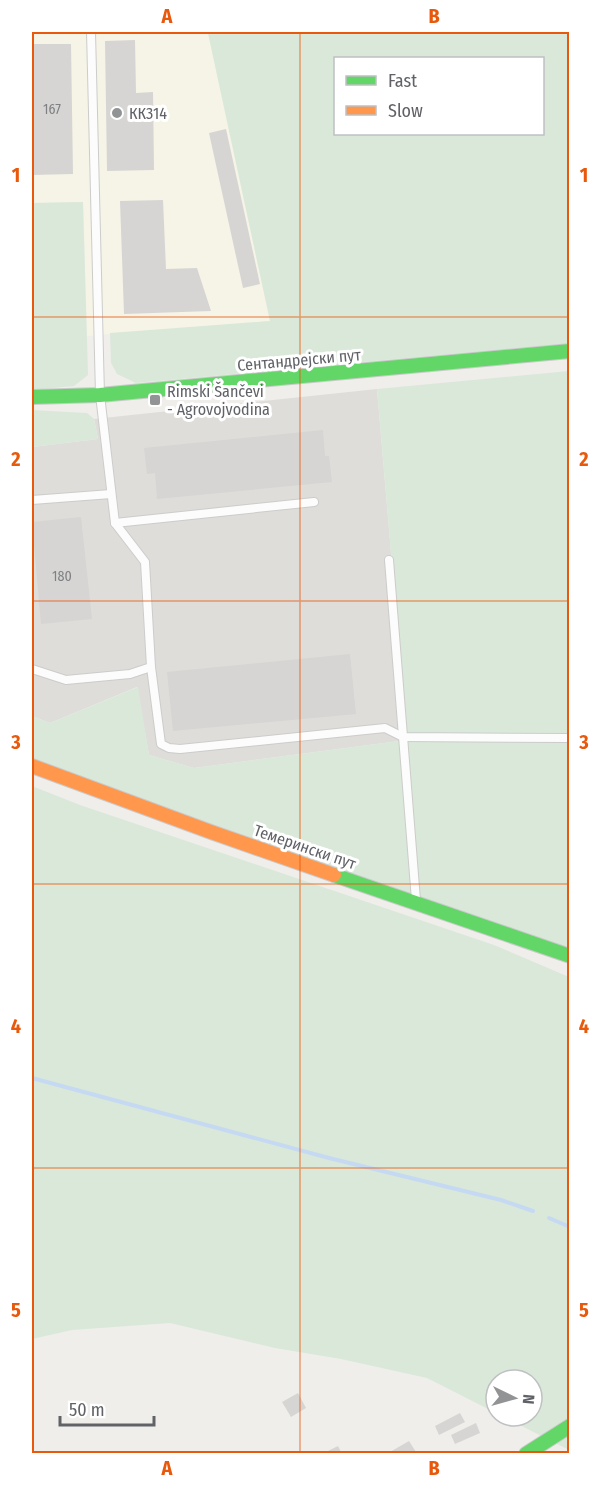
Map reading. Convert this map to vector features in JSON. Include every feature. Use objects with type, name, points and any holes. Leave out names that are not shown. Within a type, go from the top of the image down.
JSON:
[{"type":"main road","name":"Сентандрејски пут","points":[[32,397],[100,395],[570,351]]},
{"type":"main road","name":"Темерински пут","points":[[32,766],[211,832],[570,956]]},
{"type":"main road","points":[[526,1454],[570,1426]]},
{"type":"lane","points":[[91,32],[100,395],[114,523],[145,562],[152,667],[161,744],[169,748],[180,749],[385,728],[403,737],[570,738]]},
{"type":"lane","points":[[32,500],[111,494]]},
{"type":"lane","points":[[114,523],[314,502]]},
{"type":"lane","points":[[389,560],[416,902]]},
{"type":"lane","points":[[32,669],[66,680],[130,674],[152,667]]},
{"type":"shaded area","points":[[32,32],[442,32],[208,33],[270,321],[87,336],[83,202],[32,203]]},
{"type":"shaded area","points":[[377,389],[407,740],[194,768],[149,755],[137,687],[50,723],[32,716],[32,447],[98,439],[94,419]]},
{"type":"green space","points":[[569,32],[569,343],[136,383],[117,374],[111,363],[110,333],[270,321],[208,33]]},
{"type":"green space","points":[[83,202],[88,375],[74,386],[32,390],[32,203]]},
{"type":"green space","points":[[569,371],[569,958],[32,768],[32,716],[50,723],[138,687],[149,755],[194,768],[407,740],[377,389]]},
{"type":"green space","points":[[32,410],[87,413],[94,419],[98,439],[32,447]]},
{"type":"green space","points":[[32,786],[80,805],[494,945],[569,977],[569,1450],[526,1428],[544,1428],[544,1368],[484,1368],[484,1407],[427,1378],[341,1359],[275,1348],[170,1323],[72,1330],[32,1339]]},
{"type":"building","points":[[135,40],[136,93],[153,92],[154,170],[107,171],[105,41]]},
{"type":"building","points":[[32,44],[71,44],[73,174],[32,175]]},
{"type":"building","points":[[226,129],[260,284],[243,288],[209,133]]},
{"type":"building","points":[[163,200],[166,269],[197,268],[211,311],[124,314],[120,201]]},
{"type":"building","points":[[323,430],[325,456],[329,456],[332,482],[157,499],[155,473],[147,474],[144,448]]},
{"type":"building","points":[[81,517],[92,619],[41,624],[32,522]]},
{"type":"building","points":[[350,654],[356,714],[173,731],[167,672]]},
{"type":"building","points":[[298,1393],[306,1408],[291,1417],[282,1402]]},
{"type":"building","points":[[460,1413],[465,1422],[439,1435],[435,1426]]},
{"type":"building","points":[[476,1423],[480,1433],[455,1444],[451,1435]]},
{"type":"building","points":[[409,1441],[416,1452],[391,1454],[390,1452]]},
{"type":"building","points":[[338,1446],[342,1454],[322,1454]]},
{"type":"waterway","points":[[32,1078],[329,1158],[501,1200],[533,1211]]},
{"type":"waterway","points":[[549,1218],[570,1227]]},
{"type":"traffic: fast","points":[[32,397],[100,395],[570,351]]},
{"type":"traffic: fast","points":[[334,875],[570,956]]},
{"type":"traffic: fast","points":[[526,1454],[570,1426]]},
{"type":"traffic: slow","points":[[32,766],[334,875]]},
{"type":"place","name":"КК314","points":[[117,113]]},
{"type":"place","name":"Rimski Šančevi - Agrovojvodina","points":[[155,400]]}]
